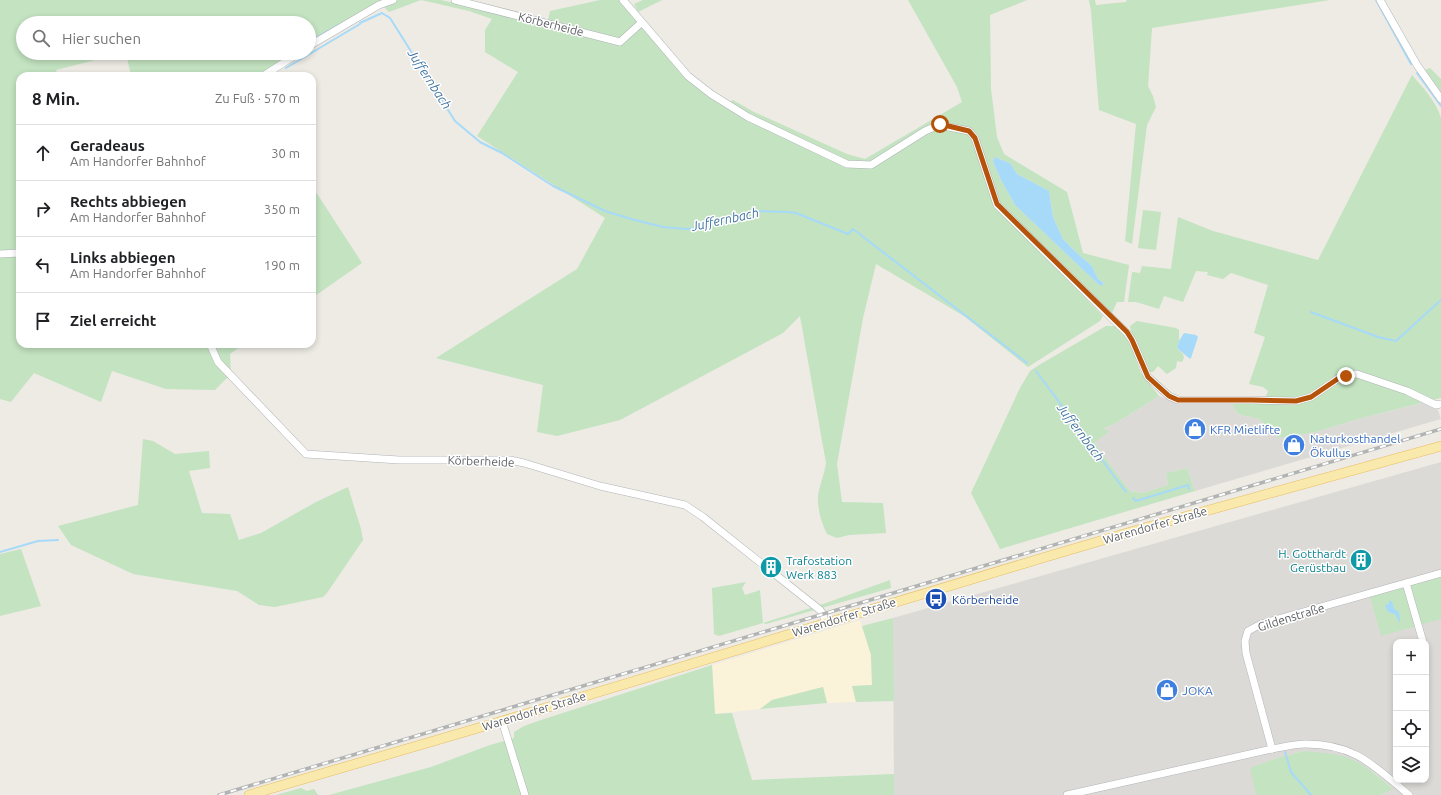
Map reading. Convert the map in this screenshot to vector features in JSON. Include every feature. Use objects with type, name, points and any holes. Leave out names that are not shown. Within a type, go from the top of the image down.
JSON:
[{"type":"main road","name":"Warendorfer Straße","points":[[249,795],[502,721],[825,622],[1137,530],[1441,446]]},
{"type":"street","points":[[316,42],[379,5],[393,0]]},
{"type":"street","name":"Körberheide","points":[[455,0],[620,42],[641,22]]},
{"type":"street","points":[[623,0],[688,76],[712,94],[748,117],[847,164],[871,165],[925,131],[940,124],[969,131],[975,138],[997,204],[1127,332],[1148,377],[1169,396],[1178,400],[1296,401],[1311,397],[1339,378],[1358,374],[1407,391],[1436,405],[1441,404]]},
{"type":"street","points":[[1380,0],[1417,65],[1441,99]]},
{"type":"street","points":[[269,72],[288,60]]},
{"type":"street","points":[[0,254],[16,253]]},
{"type":"street","name":"Körberheide","points":[[212,348],[218,362],[306,454],[399,460],[510,460],[600,486],[685,505],[703,517],[820,610],[823,614],[825,622]]},
{"type":"street","name":"Gildenstraße","points":[[1272,749],[1246,653],[1245,641],[1248,631],[1261,624],[1441,573]]},
{"type":"street","points":[[1406,583],[1422,639]]},
{"type":"street","points":[[502,721],[525,795]]},
{"type":"street","points":[[1067,795],[1093,792],[1272,749],[1305,744],[1343,749],[1361,756],[1378,768],[1409,795]]},
{"type":"shaded area","points":[[1159,396],[1178,403],[1232,404],[1238,414],[1259,419],[1278,438],[1316,432],[1358,419],[1434,400],[1441,419],[1195,491],[1187,468],[1166,473],[1168,485],[1143,493],[1130,491],[1100,451],[1095,441],[1110,431],[1102,430]]},
{"type":"shaded area","points":[[1441,462],[1441,795],[1381,795],[1392,788],[1375,773],[1355,761],[1304,751],[1277,758],[1251,768],[1256,795],[894,795],[893,618]]},
{"type":"shaded area","points":[[860,620],[871,655],[872,685],[852,686],[856,702],[827,703],[823,687],[772,700],[760,709],[715,714],[712,665]]},
{"type":"green space","points":[[0,0],[386,0],[316,40],[316,16],[16,16],[16,60],[95,60],[56,70],[57,72],[16,72],[16,348],[238,348],[230,354],[231,374],[215,390],[166,389],[112,371],[101,402],[34,373],[11,402],[0,399]]},
{"type":"green space","points":[[398,0],[421,0],[389,12],[383,6]]},
{"type":"green space","points":[[421,0],[441,0],[547,25],[550,11],[600,0],[620,0],[686,78],[709,97],[847,167],[875,166],[940,127],[967,132],[974,140],[995,206],[1103,316],[1100,321],[1028,367],[964,316],[876,264],[863,318],[837,464],[842,502],[883,503],[886,533],[849,535],[837,538],[827,534],[823,526],[818,497],[826,463],[800,316],[783,333],[620,420],[557,436],[537,432],[543,385],[436,358],[577,269],[605,218],[477,136],[518,72],[485,52],[485,30],[492,19],[469,11]]},
{"type":"green space","points":[[643,0],[662,0],[638,12],[634,4]]},
{"type":"green space","points":[[908,0],[1027,0],[990,15],[991,89],[997,137],[1004,154],[1067,192],[1083,253],[1129,265],[1124,302],[1117,302],[1112,313],[999,203],[973,131],[940,123],[870,162],[848,162],[749,114],[730,102],[733,100],[754,112],[847,154],[865,159],[962,102],[957,87]],"holes":[[[994,157],[1010,163],[1017,174],[1049,191],[1053,217],[1063,239],[1092,266],[1098,279],[1104,283],[1101,285],[1098,284],[1015,205],[993,162]]]},
{"type":"green space","points":[[1089,0],[1095,0],[1096,5],[1126,2],[1127,0],[1330,0],[1152,28],[1148,86],[1156,107],[1147,125],[1132,244],[1125,241],[1136,124],[1099,110]]},
{"type":"green space","points":[[128,60],[284,60],[264,72],[130,72]]},
{"type":"green space","points":[[1430,68],[1441,79],[1441,92],[1425,70]]},
{"type":"green space","points":[[1412,75],[1433,100],[1441,118],[1441,398],[1358,419],[1316,432],[1278,438],[1259,419],[1238,414],[1232,404],[1263,404],[1268,391],[1263,387],[1249,384],[1265,337],[1254,333],[1268,285],[1231,273],[1223,279],[1207,275],[1208,272],[1196,271],[1183,302],[1164,296],[1159,309],[1136,302],[1128,302],[1132,272],[1140,273],[1142,266],[1171,269],[1178,217],[1213,231],[1318,260]]},
{"type":"green space","points":[[316,192],[362,263],[316,295]]},
{"type":"green space","points":[[1143,210],[1161,212],[1156,250],[1138,248]]},
{"type":"green space","points":[[1137,321],[1176,328],[1179,330],[1179,341],[1177,348],[1183,354],[1184,358],[1182,362],[1177,361],[1176,368],[1167,374],[1158,366],[1153,372],[1149,372],[1132,335],[1130,326]]},
{"type":"green space","points":[[1106,326],[1118,326],[1130,343],[1141,373],[1159,396],[1116,423],[1103,429],[1110,431],[1095,442],[1130,491],[1143,493],[1168,485],[1166,473],[1187,468],[1195,491],[1000,549],[971,493],[1020,388],[1030,371]]},
{"type":"green space","points":[[143,439],[153,441],[175,454],[209,451],[210,468],[189,471],[202,513],[230,514],[239,540],[261,533],[316,502],[348,487],[363,540],[323,597],[275,607],[259,605],[237,591],[133,574],[71,545],[58,526],[138,505]]},
{"type":"green space","points":[[21,549],[41,606],[0,616],[0,554]]},
{"type":"green space","points":[[1441,577],[1441,619],[1381,636],[1370,597]]},
{"type":"green space","points":[[890,580],[891,588],[766,624],[763,623],[823,604]]},
{"type":"green space","points":[[746,582],[742,588],[745,595],[760,590],[763,623],[719,636],[714,634],[712,588]]},
{"type":"green space","points":[[893,618],[894,701],[856,702],[852,686],[872,685],[871,655],[862,626]]},
{"type":"green space","points":[[712,665],[715,714],[732,713],[752,780],[894,774],[894,795],[329,795],[431,767],[490,745],[514,738],[514,732],[524,726]]},
{"type":"green space","points":[[823,687],[827,703],[760,709],[772,700]]},
{"type":"green space","points":[[1304,751],[1346,757],[1374,773],[1393,789],[1381,795],[1256,795],[1250,768],[1277,758]]},
{"type":"green space","points":[[301,788],[307,791],[314,789],[318,795],[276,795]]},
{"type":"water","points":[[994,157],[1010,163],[1017,174],[1049,191],[1053,217],[1063,239],[1092,266],[1098,279],[1104,283],[1101,286],[1015,205],[993,162]]},
{"type":"water","points":[[1184,333],[1196,335],[1198,337],[1190,359],[1177,348]]},
{"type":"water","points":[[1389,601],[1392,601],[1394,609],[1399,612],[1399,622],[1395,614],[1388,612],[1385,605],[1389,604]]},
{"type":"waterway","points":[[1376,0],[1411,64]]},
{"type":"waterway","name":"Juffernbach","points":[[360,23],[382,13],[390,18],[455,121],[480,142],[502,153],[553,186],[605,211],[663,227],[686,229],[698,228],[724,219],[756,211],[796,213],[848,234],[853,229],[1027,363]]},
{"type":"waterway","points":[[316,38],[340,24]]},
{"type":"waterway","points":[[316,50],[360,24]]},
{"type":"waterway","points":[[286,68],[299,60]]},
{"type":"waterway","points":[[1417,73],[1441,106]]},
{"type":"waterway","points":[[1311,312],[1378,337],[1396,341],[1441,300]]},
{"type":"waterway","name":"Juffernbach","points":[[1036,371],[1126,492]]},
{"type":"waterway","name":"Juffernbach","points":[[1133,498],[1136,501],[1188,485],[1189,489]]},
{"type":"waterway","points":[[0,552],[38,541],[58,540]]},
{"type":"waterway","name":"Juffernbach","points":[[1285,752],[1291,772],[1311,795]]},
{"type":"railway","points":[[219,795],[1441,429]]},
{"type":"place","name":"KFR Mietlifte","points":[[1195,429]]},
{"type":"place","name":"Naturkosthandel Ökullus","points":[[1294,445]]},
{"type":"place","name":"H. Gotthardt Gerüstbau","points":[[1361,560]]},
{"type":"place","name":"Trafostation Werk 883","points":[[771,567]]},
{"type":"place","name":"Körberheide","points":[[936,599]]},
{"type":"place","name":"JOKA","points":[[1167,690]]},
{"type":"route","points":[[940,124],[969,131],[975,138],[997,204],[1127,332],[1148,377],[1169,396],[1178,400],[1194,401],[1296,401],[1311,397],[1339,378],[1346,376]]}]
